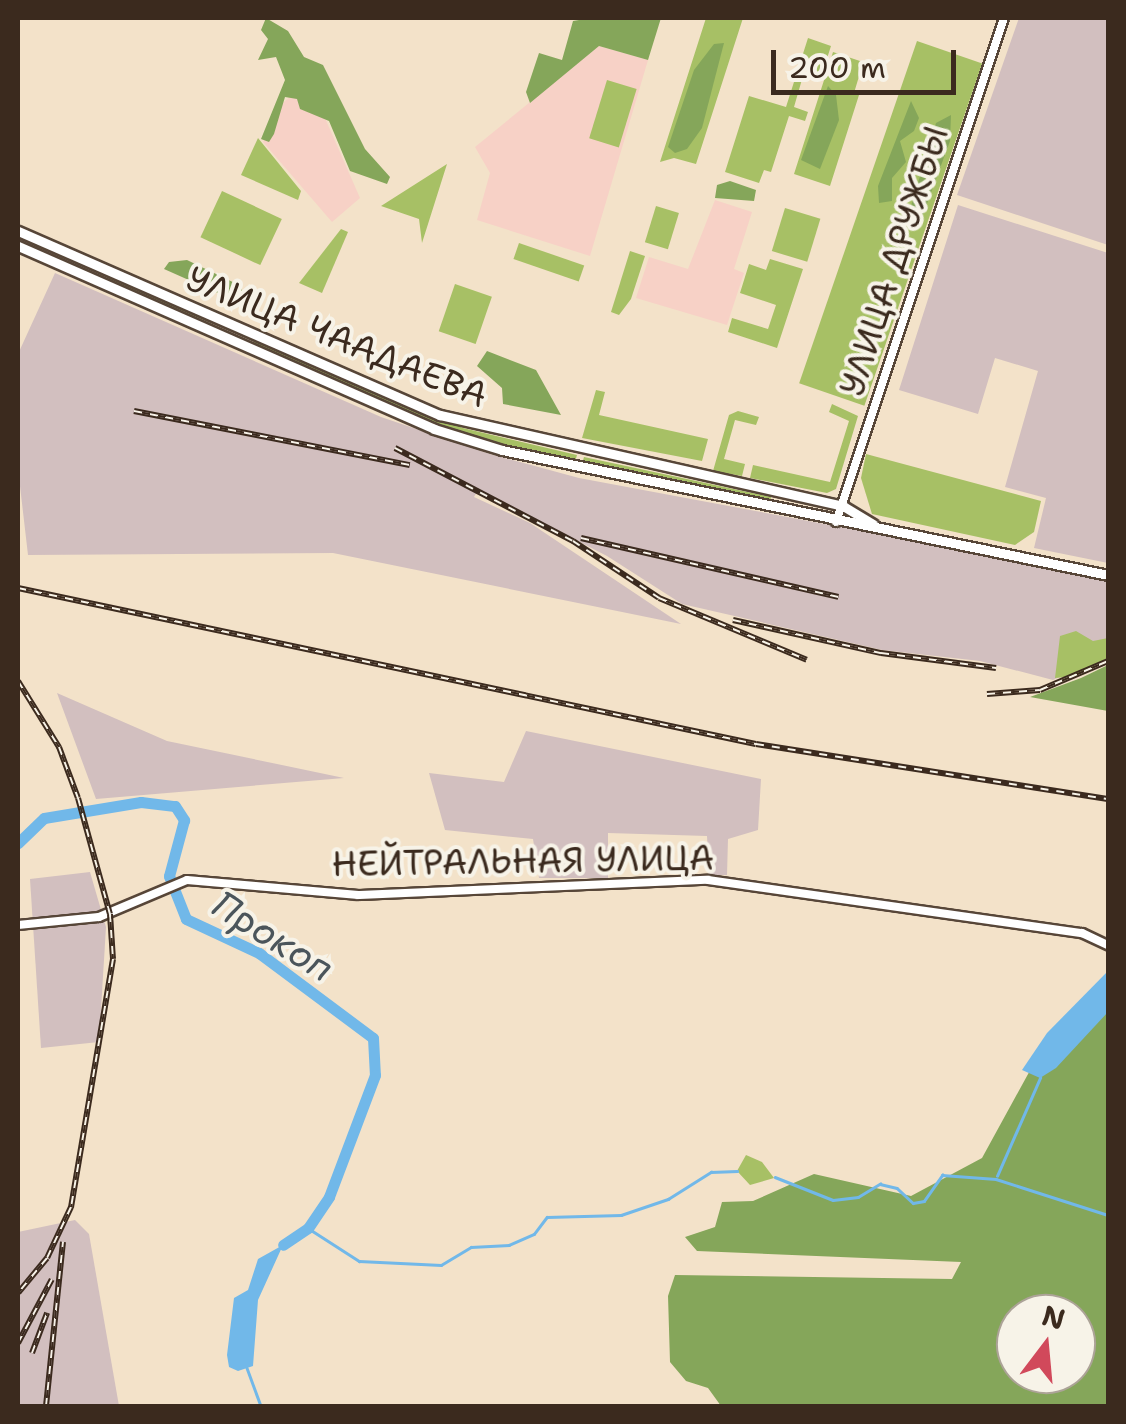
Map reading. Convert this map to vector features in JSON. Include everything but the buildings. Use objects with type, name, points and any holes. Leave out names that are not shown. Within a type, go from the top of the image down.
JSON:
[{"type":"main road","name":"УЛИЦА ДРУЖБЫ","points":[[836,522],[1004,18]]},
{"type":"main road","name":"УЛИЦА ЧААДАЕВА","points":[[18,230],[440,416],[843,506],[876,526]]},
{"type":"main road","name":"УЛИЦА ЧААДАЕВА","points":[[18,246],[434,429],[577,468],[1108,575]]},
{"type":"main road","name":"НЕЙТРАЛЬНАЯ УЛИЦА","points":[[18,925],[100,917],[186,880],[358,895],[708,880],[1082,933],[1108,945]]},
{"type":"shaded area","points":[[1019,18],[1108,18],[1108,245],[957,195]]},
{"type":"shaded area","points":[[599,46],[648,60],[590,256],[477,220],[490,173],[475,147]]},
{"type":"shaded area","points":[[296,91],[325,118],[360,198],[332,222],[263,142],[273,112]]},
{"type":"shaded area","points":[[715,200],[752,212],[734,269],[744,273],[727,325],[636,298],[649,257],[688,269]]},
{"type":"shaded area","points":[[958,205],[1108,253],[1108,563],[1034,548],[1046,498],[1005,487],[1038,371],[995,358],[978,414],[899,390]]},
{"type":"shaded area","points":[[55,273],[381,417],[490,454],[579,478],[1108,577],[1108,656],[1053,680],[980,661],[882,650],[682,604],[607,556],[478,490],[474,497],[530,523],[681,624],[333,553],[28,555],[18,469],[18,354]]},
{"type":"shaded area","points":[[57,693],[167,741],[344,778],[96,799]]},
{"type":"shaded area","points":[[526,731],[761,779],[758,830],[728,839],[727,875],[709,875],[707,836],[608,833],[608,878],[539,878],[533,839],[445,830],[429,773],[504,782]]},
{"type":"shaded area","points":[[90,872],[106,927],[99,1042],[41,1048],[30,879]]},
{"type":"shaded area","points":[[75,1220],[89,1234],[119,1406],[18,1406],[18,1232]]},
{"type":"green space","points":[[266,18],[288,31],[304,57],[323,65],[365,149],[390,177],[387,184],[350,171],[329,121],[300,109],[297,99],[285,97],[274,134],[269,142],[261,139],[285,80],[276,57],[258,60],[268,39],[261,30]]},
{"type":"green space","points":[[661,18],[648,60],[599,46],[530,103],[526,92],[539,53],[562,60],[573,21]]},
{"type":"green space","points":[[706,18],[743,18],[696,164],[674,158],[660,162]]},
{"type":"green space","points":[[808,38],[831,46],[822,74],[805,69],[794,107],[808,112],[805,121],[789,116],[771,172],[764,170],[759,183],[725,172],[749,96],[786,107]]},
{"type":"green space","points":[[917,41],[982,63],[864,406],[799,383]]},
{"type":"green space","points":[[724,43],[702,128],[687,149],[675,153],[668,147],[694,70],[714,44]]},
{"type":"green space","points":[[833,52],[869,64],[866,74],[860,73],[854,93],[859,95],[830,186],[794,174]]},
{"type":"green space","points":[[607,80],[637,89],[619,147],[589,138]]},
{"type":"green space","points":[[828,86],[836,95],[839,120],[820,169],[801,160]]},
{"type":"green space","points":[[911,101],[919,118],[914,131],[900,141],[906,162],[892,178],[892,201],[879,203],[878,186]]},
{"type":"green space","points":[[951,115],[950,141],[921,220],[911,206],[936,123]]},
{"type":"green space","points":[[258,138],[301,191],[298,200],[241,175]]},
{"type":"green space","points":[[447,164],[422,243],[419,219],[381,206]]},
{"type":"green space","points":[[730,181],[756,190],[754,201],[715,198],[717,185]]},
{"type":"green space","points":[[222,191],[282,219],[260,265],[200,237]]},
{"type":"green space","points":[[656,206],[679,213],[668,249],[645,242]]},
{"type":"green space","points":[[785,208],[820,219],[807,262],[772,251]]},
{"type":"green space","points":[[341,229],[348,232],[322,293],[299,283]]},
{"type":"green space","points":[[519,243],[584,265],[579,282],[513,259]]},
{"type":"green space","points":[[630,251],[645,256],[631,299],[619,315],[611,312]]},
{"type":"green space","points":[[770,259],[803,269],[777,348],[728,332],[732,318],[768,329],[776,305],[740,293],[749,264],[766,270]]},
{"type":"green space","points":[[187,260],[241,286],[245,305],[164,269],[169,262]]},
{"type":"green space","points":[[110,275],[241,333],[242,336],[108,280]]},
{"type":"green space","points":[[455,284],[492,297],[476,344],[439,331]]},
{"type":"green space","points":[[255,340],[463,428],[577,455],[575,462],[487,441],[412,414],[252,344]]},
{"type":"green space","points":[[487,351],[536,370],[561,415],[503,404],[502,388],[477,366]]},
{"type":"green space","points":[[596,390],[605,392],[599,415],[708,439],[702,461],[582,438]]},
{"type":"green space","points":[[832,404],[858,416],[836,489],[827,493],[750,478],[753,465],[830,482],[849,421],[829,412]]},
{"type":"green space","points":[[738,411],[759,417],[756,425],[735,420],[724,459],[745,464],[742,476],[713,471],[729,415]]},
{"type":"green space","points":[[866,454],[1041,501],[1034,532],[1015,545],[872,514],[861,478]]},
{"type":"green space","points":[[584,457],[771,497],[770,502],[582,464]]},
{"type":"green space","points":[[1076,631],[1093,641],[1108,638],[1108,658],[1076,676],[1055,678],[1060,636]]},
{"type":"green space","points":[[1108,665],[1108,711],[1030,697],[1081,678]]},
{"type":"green space","points":[[1108,976],[1108,1406],[721,1406],[708,1388],[686,1381],[670,1362],[668,1296],[675,1275],[952,1279],[961,1262],[697,1251],[685,1237],[715,1227],[722,1202],[753,1201],[814,1174],[911,1196],[982,1158],[1050,1034]]},
{"type":"green space","points":[[746,1155],[762,1162],[774,1178],[750,1185],[737,1171]]},
{"type":"water","points":[[1108,971],[1108,1012],[1056,1068],[1040,1078],[1022,1070],[1047,1033]]},
{"type":"water","points":[[283,1245],[258,1300],[253,1366],[238,1371],[229,1367],[227,1355],[234,1298],[248,1290],[258,1259]]},
{"type":"waterway","name":"Прокоп","points":[[18,843],[44,818],[141,802],[175,806],[184,820],[169,876],[186,919],[259,953],[373,1038],[375,1075],[329,1197],[308,1228],[283,1245]]},
{"type":"waterway","points":[[997,1176],[1040,1078]]},
{"type":"waterway","points":[[308,1228],[359,1261],[441,1265],[471,1247],[509,1245],[534,1234],[547,1217],[621,1215],[668,1199],[711,1172],[737,1171]]},
{"type":"waterway","points":[[775,1177],[833,1200],[858,1197],[880,1184],[897,1188],[913,1203],[924,1201],[942,1175],[996,1179],[1108,1215]]},
{"type":"waterway","points":[[247,1368],[261,1406]]},
{"type":"railway","points":[[134,411],[410,465]]},
{"type":"railway","points":[[395,448],[573,541],[659,598],[807,660]]},
{"type":"railway","points":[[581,538],[838,597]]},
{"type":"railway","points":[[18,588],[756,744],[1108,799]]},
{"type":"railway","points":[[733,620],[881,653],[996,668]]},
{"type":"railway","points":[[987,694],[1040,690],[1108,661]]},
{"type":"railway","points":[[18,681],[59,747],[78,798],[110,914],[113,959],[71,1207],[47,1258],[18,1293]]},
{"type":"railway","points":[[46,1406],[63,1242]]},
{"type":"railway","points":[[18,1343],[52,1279]]},
{"type":"railway","points":[[32,1353],[47,1313]]}]
